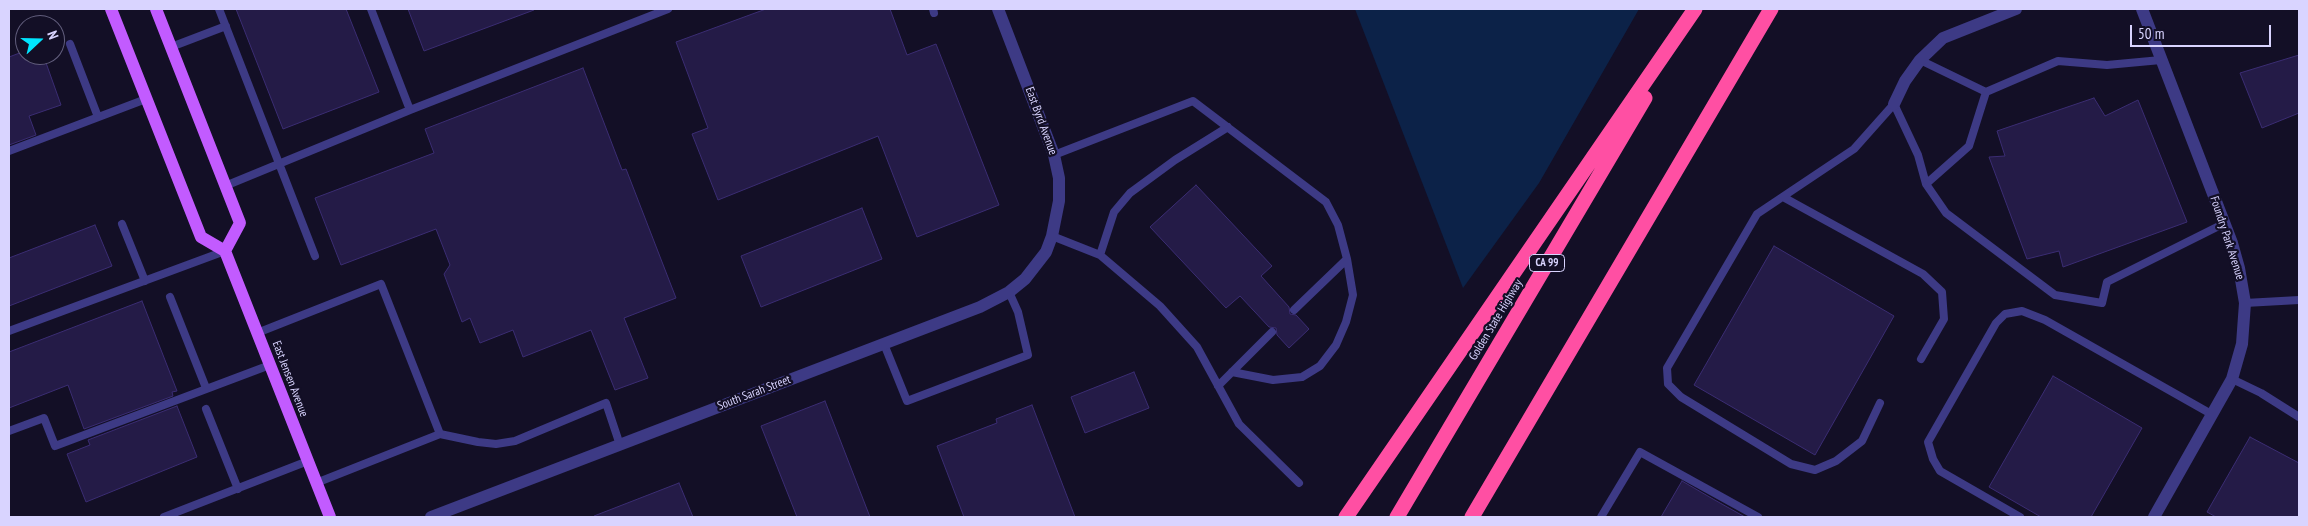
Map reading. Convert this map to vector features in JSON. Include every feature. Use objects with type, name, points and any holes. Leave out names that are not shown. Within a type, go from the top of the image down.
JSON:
[{"type":"highway","points":[[1346,517],[1696,9]]},
{"type":"highway","name":"Golden State Highway","points":[[1397,517],[1696,9]]},
{"type":"highway","points":[[1472,517],[1771,9]]},
{"type":"main road","points":[[111,9],[201,237],[225,251],[240,223],[156,9]]},
{"type":"main road","name":"East Jensen Avenue","points":[[225,251],[330,517]]},
{"type":"street","name":"East Byrd Avenue","points":[[998,9],[1054,155],[1059,178],[1059,201],[1052,236]]},
{"type":"street","points":[[1894,104],[1905,81],[1920,60],[1943,38],[2016,9]]},
{"type":"street","name":"Foundry Park Avenue","points":[[2142,9],[2224,222],[2239,268],[2245,303],[2242,344],[2238,365],[2213,415],[2154,517]]},
{"type":"street","name":"South Sarah Street","points":[[431,517],[980,307],[1009,292],[1025,279],[1046,252],[1052,236]]},
{"type":"lane","points":[[219,9],[315,256]]},
{"type":"lane","points":[[370,9],[410,110]]},
{"type":"lane","points":[[225,186],[410,110],[668,9]]},
{"type":"lane","points":[[171,47],[226,26]]},
{"type":"lane","points":[[70,44],[98,117]]},
{"type":"lane","points":[[1920,60],[1986,92],[2058,61],[2108,65],[2161,60]]},
{"type":"lane","points":[[1926,184],[1969,146],[1986,92]]},
{"type":"lane","points":[[9,151],[146,99]]},
{"type":"lane","points":[[1054,155],[1193,101],[1326,202],[1338,225],[1347,259],[1353,296],[1346,322],[1336,345],[1320,366],[1302,377],[1273,380],[1232,372]]},
{"type":"lane","points":[[1880,403],[1862,441],[1836,461],[1815,470],[1791,464],[1680,397],[1668,384],[1667,368],[1757,214],[1854,149],[1894,104],[1918,156],[1926,184],[1946,213],[2055,295],[2102,302],[2107,282],[2224,222]]},
{"type":"lane","points":[[1100,254],[1114,212],[1130,193],[1174,160],[1228,127]]},
{"type":"lane","points":[[1783,197],[1923,274],[1942,292],[1944,320],[1922,359]]},
{"type":"lane","points":[[122,224],[145,281]]},
{"type":"lane","points":[[1052,236],[1100,254],[1160,306],[1197,347],[1239,424],[1299,483]]},
{"type":"lane","points":[[9,331],[225,251]]},
{"type":"lane","points":[[1294,310],[1347,259]]},
{"type":"lane","points":[[257,332],[381,284],[440,434]]},
{"type":"lane","points":[[884,344],[907,401],[1028,355],[1018,312],[1009,292]]},
{"type":"lane","points":[[170,296],[206,388]]},
{"type":"lane","points":[[2245,303],[2299,300]]},
{"type":"lane","points":[[2020,517],[1940,471],[1933,459],[1928,442],[1996,322],[2005,314],[2022,310],[2045,320],[2213,415]]},
{"type":"lane","points":[[1218,386],[1272,332]]},
{"type":"lane","points":[[9,431],[44,418],[55,446],[270,365]]},
{"type":"lane","points":[[2232,379],[2262,393],[2299,417]]},
{"type":"lane","points":[[316,482],[440,434],[496,444],[515,441],[606,404],[620,445]]},
{"type":"lane","points":[[206,409],[238,489]]},
{"type":"lane","points":[[1602,517],[1640,452],[1758,517]]},
{"type":"lane","points":[[164,517],[308,461]]},
{"type":"water","points":[[1355,9],[1639,9],[1539,183],[1463,288]]},
{"type":"building","points":[[236,9],[346,9],[379,92],[283,129]]},
{"type":"building","points":[[408,9],[533,9],[534,10],[424,51]]},
{"type":"building","points":[[766,9],[890,9],[907,55],[936,44],[999,205],[917,237],[878,136],[718,200],[692,134],[708,128],[676,42]]},
{"type":"building","points":[[15,55],[15,65],[47,65],[61,105],[29,116],[36,135],[9,145],[9,57]]},
{"type":"building","points":[[2299,55],[2299,113],[2262,128],[2240,73]]},
{"type":"building","points":[[583,68],[622,170],[626,169],[676,298],[624,318],[648,378],[615,390],[591,330],[523,357],[513,330],[480,343],[470,318],[462,322],[444,274],[450,265],[436,229],[341,265],[315,198],[434,153],[425,129]]},
{"type":"building","points":[[2094,98],[2105,116],[2138,100],[2187,222],[2063,267],[2059,251],[2027,259],[1989,157],[2005,156],[1997,131]]},
{"type":"building","points":[[1196,185],[1272,266],[1261,276],[1289,307],[1290,314],[1296,315],[1309,329],[1289,348],[1277,335],[1276,328],[1269,327],[1240,296],[1226,308],[1150,227]]},
{"type":"building","points":[[862,208],[882,259],[761,307],[741,256]]},
{"type":"building","points":[[95,225],[112,266],[9,306],[9,258]]},
{"type":"building","points":[[1774,246],[1894,316],[1815,455],[1694,385]]},
{"type":"building","points":[[142,301],[177,391],[172,392],[173,396],[84,429],[68,385],[9,408],[9,352]]},
{"type":"building","points":[[1134,372],[1149,408],[1085,433],[1071,397]]},
{"type":"building","points":[[2053,376],[2142,428],[2091,517],[2041,517],[1989,487]]},
{"type":"building","points":[[825,401],[870,517],[797,517],[761,426]]},
{"type":"building","points":[[1032,405],[1075,517],[964,517],[937,446],[997,423],[996,419]]},
{"type":"building","points":[[177,406],[197,457],[86,502],[67,454],[90,445],[88,440]]},
{"type":"building","points":[[2250,437],[2299,463],[2299,517],[2216,517],[2207,512]]},
{"type":"building","points":[[1682,481],[1713,499],[1745,517],[1661,517]]},
{"type":"building","points":[[679,483],[693,517],[594,517],[594,516]]}]
